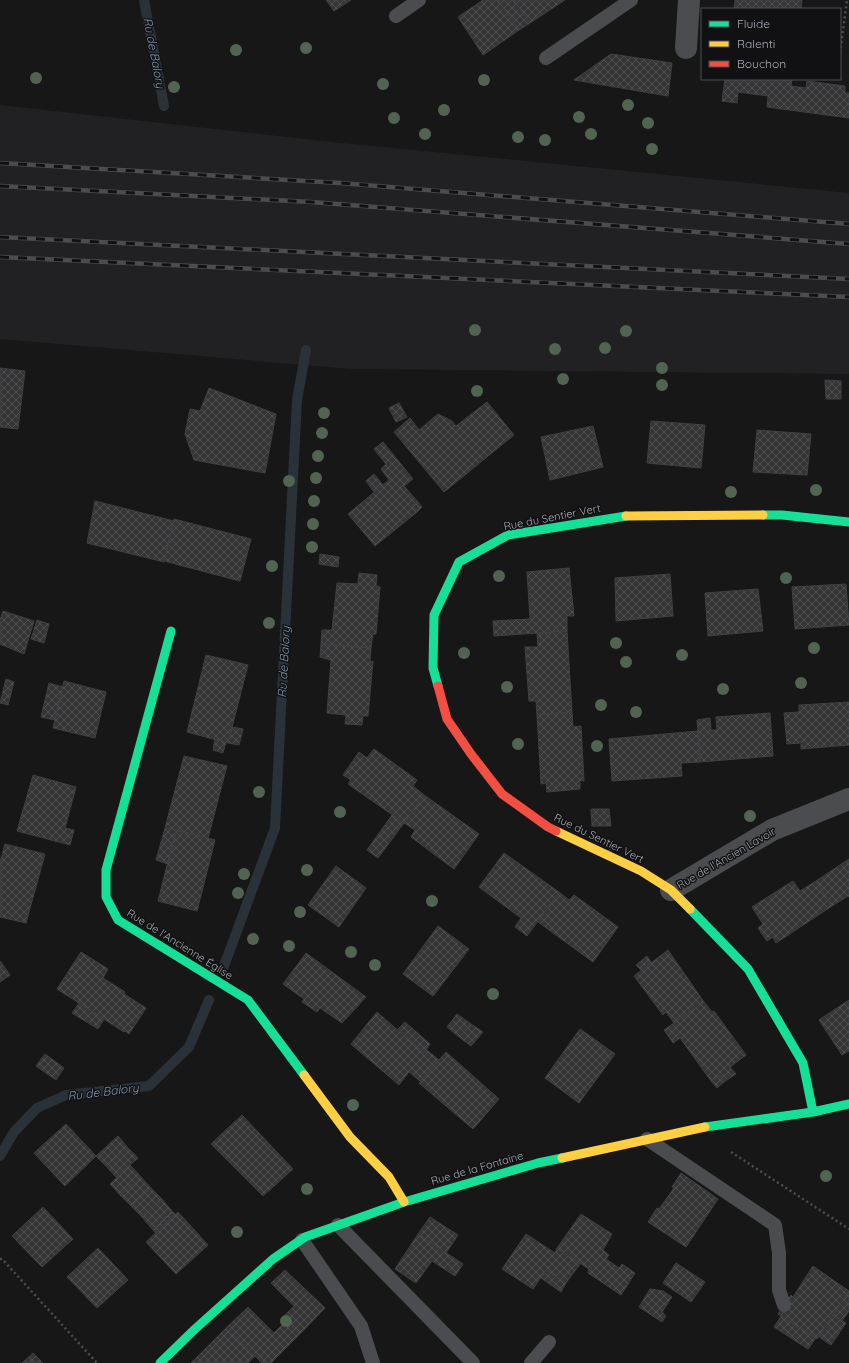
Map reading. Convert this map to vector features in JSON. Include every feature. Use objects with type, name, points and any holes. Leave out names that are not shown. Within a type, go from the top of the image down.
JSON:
[{"type":"street","points":[[686,48],[689,0]]},
{"type":"street","name":"Rue du Sentier Vert","points":[[813,1112],[803,1063],[748,969],[671,890],[641,871],[548,828],[502,794],[471,754],[447,719],[433,668],[434,615],[459,562],[508,536],[623,516],[782,515],[849,522]]},
{"type":"street","name":"Rue de l'Ancienne Église","points":[[171,631],[106,870],[106,897],[118,920],[248,1000],[350,1136],[389,1177],[404,1202]]},
{"type":"street","name":"Rue de l'Ancien Lavoir","points":[[671,890],[772,830],[849,800]]},
{"type":"street","name":"Rue de la Fontaine","points":[[169,1360],[195,1329],[273,1259],[302,1240],[338,1225],[404,1202],[538,1163],[694,1128],[813,1112],[849,1104]]},
{"type":"lane","points":[[396,16],[419,0]]},
{"type":"lane","points":[[546,58],[631,0]]},
{"type":"lane","points":[[647,1139],[775,1225],[779,1253],[780,1290],[784,1305]]},
{"type":"lane","points":[[338,1225],[473,1363]]},
{"type":"lane","points":[[302,1240],[361,1326],[373,1363]]},
{"type":"lane","points":[[531,1363],[549,1342]]},
{"type":"path","points":[[841,45],[847,0]]},
{"type":"path","points":[[694,1128],[849,1229]]},
{"type":"path","points":[[0,1259],[2,1259],[97,1363]]},
{"type":"shaded area","points":[[0,105],[332,142],[849,193],[849,374],[352,369],[0,339]]},
{"type":"building","points":[[326,0],[351,0],[334,11]]},
{"type":"building","points":[[483,0],[498,0],[519,30],[483,55],[458,17]]},
{"type":"building","points":[[498,0],[514,0],[530,23],[519,30]]},
{"type":"building","points":[[514,0],[565,0],[530,23]]},
{"type":"building","points":[[735,0],[802,0],[801,8],[734,8]]},
{"type":"building","points":[[611,54],[672,63],[668,96],[574,80]]},
{"type":"building","points":[[725,80],[792,80],[791,86],[806,88],[807,81],[845,86],[845,93],[849,93],[849,118],[767,107],[768,96],[738,92],[737,103],[722,101]]},
{"type":"building","points":[[0,368],[25,371],[18,429],[0,427]]},
{"type":"building","points":[[825,380],[841,381],[841,399],[826,399]]},
{"type":"building","points":[[209,388],[276,414],[265,473],[194,460],[185,434],[190,409],[200,411]]},
{"type":"building","points":[[487,402],[514,435],[444,492],[394,432],[410,418],[419,430],[438,414],[452,421],[456,426]]},
{"type":"building","points":[[399,403],[407,417],[396,422],[389,408]]},
{"type":"building","points":[[651,421],[705,425],[701,468],[647,463]]},
{"type":"building","points":[[593,426],[603,467],[550,480],[541,437]]},
{"type":"building","points":[[757,430],[811,434],[807,475],[753,472]]},
{"type":"building","points":[[383,442],[413,479],[404,486],[418,502],[412,506],[417,512],[375,546],[348,514],[389,480],[381,469],[386,464],[374,449]]},
{"type":"building","points":[[374,474],[383,485],[374,492],[366,481]]},
{"type":"building","points":[[95,501],[174,521],[164,562],[87,543]]},
{"type":"building","points":[[418,502],[422,507],[417,512],[412,506]]},
{"type":"building","points":[[174,519],[251,539],[240,581],[164,561]]},
{"type":"building","points":[[320,554],[339,557],[338,567],[319,564]]},
{"type":"building","points":[[569,568],[574,616],[567,616],[567,631],[494,636],[493,621],[530,619],[527,572]]},
{"type":"building","points":[[359,573],[377,575],[376,586],[380,587],[376,634],[373,634],[371,648],[321,644],[322,630],[332,630],[337,583],[358,584]]},
{"type":"building","points":[[670,574],[673,616],[616,621],[615,578]]},
{"type":"building","points":[[846,584],[849,625],[795,629],[792,587]]},
{"type":"building","points":[[758,589],[763,631],[708,636],[705,593]]},
{"type":"building","points":[[3,611],[34,621],[24,654],[0,644],[0,620]]},
{"type":"building","points":[[37,620],[49,624],[44,643],[31,639]]},
{"type":"building","points":[[567,631],[572,712],[537,715],[536,701],[529,701],[525,647],[538,647],[537,633]]},
{"type":"building","points":[[321,644],[371,648],[370,662],[373,661],[368,716],[363,716],[362,725],[345,724],[346,715],[327,713],[331,660],[320,657]]},
{"type":"building","points":[[206,655],[248,665],[228,743],[187,732]]},
{"type":"building","points":[[6,679],[14,682],[8,705],[0,703]]},
{"type":"building","points":[[64,681],[106,692],[95,738],[53,728]]},
{"type":"building","points":[[49,683],[63,687],[55,720],[41,717]]},
{"type":"building","points":[[849,702],[849,745],[801,749],[801,743],[787,744],[784,713],[799,712],[799,705]]},
{"type":"building","points":[[572,712],[573,727],[581,726],[584,781],[580,780],[580,789],[547,792],[546,783],[541,784],[537,715]]},
{"type":"building","points":[[770,713],[773,756],[700,762],[697,720],[710,718],[711,730],[717,730],[716,717]]},
{"type":"building","points":[[232,727],[243,729],[239,745],[228,743]]},
{"type":"building","points":[[698,731],[700,762],[681,763],[682,776],[612,781],[609,739]]},
{"type":"building","points":[[215,739],[226,742],[223,753],[213,750]]},
{"type":"building","points":[[374,749],[417,780],[413,786],[424,795],[404,823],[348,784],[351,780],[343,775],[359,752],[367,758]]},
{"type":"building","points":[[184,756],[227,766],[208,838],[165,828]]},
{"type":"building","points":[[33,775],[76,787],[65,828],[74,830],[70,845],[17,831]]},
{"type":"building","points":[[424,795],[479,834],[454,869],[411,837],[415,830],[404,823]]},
{"type":"building","points":[[591,809],[609,809],[611,826],[592,826]]},
{"type":"building","points":[[392,815],[404,823],[378,858],[367,850]]},
{"type":"building","points":[[165,828],[176,830],[168,864],[156,860]]},
{"type":"building","points":[[176,830],[215,840],[197,911],[158,901]]},
{"type":"building","points":[[5,844],[45,854],[26,923],[0,917],[0,862]]},
{"type":"building","points":[[504,853],[559,892],[527,936],[515,927],[521,918],[479,887]]},
{"type":"building","points":[[849,859],[849,897],[848,896],[832,906],[816,881]]},
{"type":"building","points":[[336,866],[366,888],[339,927],[308,905]]},
{"type":"building","points":[[793,881],[800,891],[816,881],[832,906],[776,943],[773,937],[767,941],[758,928],[763,924],[752,907]]},
{"type":"building","points":[[559,892],[569,900],[574,895],[618,927],[593,962],[538,922]]},
{"type":"building","points":[[438,926],[469,949],[433,996],[403,974]]},
{"type":"building","points":[[668,950],[704,1002],[674,1023],[666,1012],[663,1015],[634,976]]},
{"type":"building","points":[[81,952],[108,969],[103,978],[146,1008],[129,1034],[57,989]]},
{"type":"building","points":[[306,953],[366,997],[342,1023],[320,1008],[317,1012],[302,1002],[304,999],[283,984]]},
{"type":"building","points":[[647,956],[651,962],[641,970],[636,965]]},
{"type":"building","points":[[0,961],[10,975],[0,982]]},
{"type":"building","points":[[849,1000],[849,1051],[842,1055],[819,1020]]},
{"type":"building","points":[[704,1002],[712,1012],[714,1011],[746,1055],[730,1067],[736,1074],[724,1082],[720,1075],[711,1081],[680,1038],[673,1043],[664,1030]]},
{"type":"building","points":[[79,1003],[104,1019],[98,1029],[72,1013]]},
{"type":"building","points":[[377,1012],[424,1053],[427,1050],[439,1060],[420,1081],[409,1072],[399,1085],[351,1044]]},
{"type":"building","points":[[457,1014],[471,1024],[459,1037],[447,1027]]},
{"type":"building","points":[[405,1022],[430,1044],[424,1053],[398,1029]]},
{"type":"building","points":[[471,1024],[483,1032],[471,1046],[459,1037]]},
{"type":"building","points":[[580,1029],[615,1054],[579,1103],[545,1078]]},
{"type":"building","points":[[446,1052],[499,1099],[473,1129],[419,1083]]},
{"type":"building","points":[[45,1054],[64,1068],[56,1080],[36,1066]]},
{"type":"building","points":[[720,1075],[724,1082],[717,1088],[711,1081]]},
{"type":"building","points":[[242,1115],[293,1169],[263,1196],[211,1144]]},
{"type":"building","points":[[66,1124],[96,1156],[65,1186],[34,1153]]},
{"type":"building","points":[[118,1136],[128,1148],[106,1166],[96,1156]]},
{"type":"building","points":[[128,1148],[138,1158],[116,1177],[106,1166]]},
{"type":"building","points":[[130,1165],[141,1177],[120,1195],[110,1184]]},
{"type":"building","points":[[681,1173],[718,1199],[686,1247],[648,1222],[657,1208],[659,1209],[674,1188],[672,1187]]},
{"type":"building","points":[[141,1177],[151,1188],[131,1206],[120,1195]]},
{"type":"building","points":[[151,1188],[162,1199],[142,1217],[131,1206]]},
{"type":"building","points":[[162,1199],[172,1211],[153,1230],[142,1217]]},
{"type":"building","points":[[43,1207],[73,1239],[42,1267],[12,1236]]},
{"type":"building","points":[[172,1211],[175,1214],[156,1233],[153,1230]]},
{"type":"building","points":[[178,1212],[208,1245],[176,1274],[146,1242]]},
{"type":"building","points":[[581,1214],[612,1234],[603,1250],[609,1255],[606,1259],[619,1268],[622,1264],[635,1273],[621,1295],[588,1273],[589,1269],[557,1248]]},
{"type":"building","points":[[430,1217],[458,1235],[446,1253],[418,1234]]},
{"type":"building","points":[[418,1234],[463,1264],[455,1276],[432,1261],[416,1283],[395,1269]]},
{"type":"building","points":[[526,1234],[555,1253],[557,1248],[580,1264],[566,1283],[546,1270],[533,1289],[502,1269]]},
{"type":"building","points":[[98,1248],[128,1280],[97,1308],[67,1277]]},
{"type":"building","points":[[676,1263],[705,1282],[691,1302],[663,1283]]},
{"type":"building","points":[[813,1266],[849,1291],[817,1339],[778,1314],[791,1295],[793,1297]]},
{"type":"building","points":[[285,1270],[325,1308],[300,1334],[282,1318],[294,1306],[271,1283]]},
{"type":"building","points":[[546,1270],[566,1283],[561,1292],[541,1278]]},
{"type":"building","points":[[650,1289],[663,1291],[672,1297],[662,1312],[666,1316],[662,1322],[639,1307]]},
{"type":"building","points":[[849,1291],[849,1311],[842,1321],[833,1315]]},
{"type":"building","points":[[248,1307],[274,1333],[286,1321],[300,1334],[271,1363],[262,1363],[226,1328]]},
{"type":"building","points":[[833,1315],[846,1323],[831,1345],[819,1337]]},
{"type":"building","points":[[781,1316],[816,1338],[808,1349],[774,1327]]},
{"type":"building","points":[[226,1328],[255,1356],[248,1363],[191,1363]]},
{"type":"building","points":[[33,1353],[43,1363],[22,1363]]},
{"type":"waterway","name":"Ru de Balory","points":[[144,0],[164,106]]},
{"type":"waterway","name":"Ru de Balory","points":[[224,966],[275,828],[297,400],[306,350]]},
{"type":"waterway","name":"Ru de Balory","points":[[0,1156],[14,1132],[37,1108],[66,1095],[149,1086],[189,1047],[209,1000]]},
{"type":"railway","points":[[0,163],[340,183],[849,224]]},
{"type":"railway","points":[[0,186],[311,202],[849,244]]},
{"type":"railway","points":[[0,237],[849,279]]},
{"type":"railway","points":[[0,257],[849,297]]},
{"type":"traffic: fast","points":[[763,515],[782,515],[849,522]]},
{"type":"traffic: fast","points":[[438,686],[433,668],[434,615],[459,562],[508,535],[626,516]]},
{"type":"traffic: fast","points":[[171,631],[106,870],[106,897],[118,920],[248,1000],[304,1075]]},
{"type":"traffic: fast","points":[[690,909],[748,969],[803,1063],[813,1112]]},
{"type":"traffic: fast","points":[[705,1127],[813,1112],[849,1104]]},
{"type":"traffic: fast","points":[[160,1363],[195,1329],[273,1259],[305,1237],[404,1202],[538,1163],[562,1158]]},
{"type":"traffic: slow","points":[[626,516],[763,515]]},
{"type":"traffic: slow","points":[[556,831],[641,871],[671,890],[690,909]]},
{"type":"traffic: slow","points":[[304,1075],[350,1137],[389,1177],[404,1202]]},
{"type":"traffic: slow","points":[[562,1158],[705,1127]]},
{"type":"traffic: jam","points":[[438,686],[447,719],[471,754],[502,794],[548,827],[556,831]]}]
